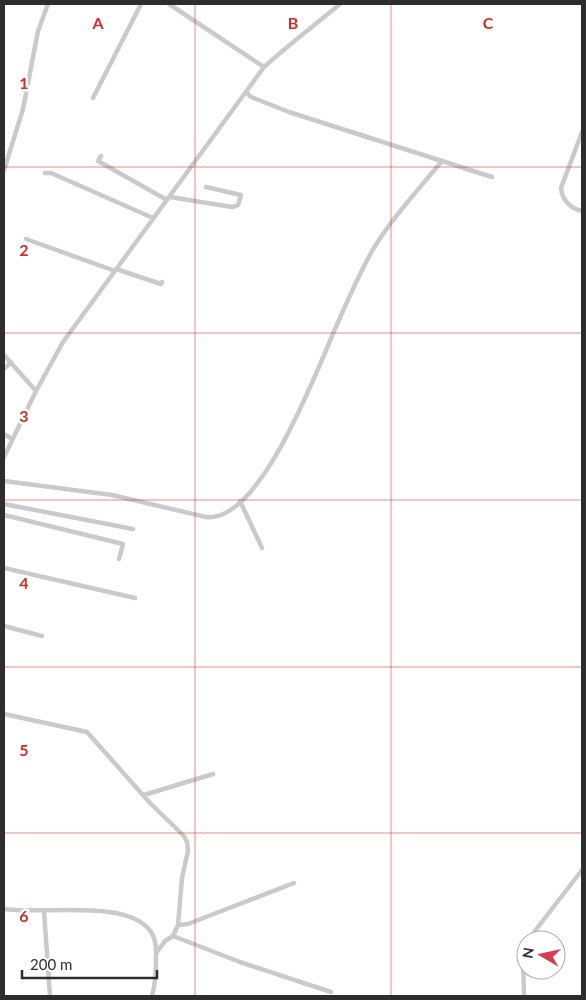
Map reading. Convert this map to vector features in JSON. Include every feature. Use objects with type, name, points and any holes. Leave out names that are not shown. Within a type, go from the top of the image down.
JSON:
[{"type":"street","points":[[4,170],[23,109],[38,31],[48,4]]},
{"type":"street","points":[[93,98],[141,4]]},
{"type":"street","points":[[169,4],[264,67]]},
{"type":"street","points":[[4,457],[36,391],[63,342],[264,67],[289,44],[304,35],[340,4]]},
{"type":"street","points":[[246,92],[251,98],[289,112],[492,177]]},
{"type":"street","points":[[582,132],[561,188],[562,195],[569,206],[582,211]]},
{"type":"street","points":[[101,156],[98,161],[168,198],[232,207],[238,205],[241,195],[206,187]]},
{"type":"street","points":[[4,481],[112,495],[215,518],[224,514],[240,501],[262,477],[294,425],[318,373],[338,322],[373,251],[392,222],[442,160]]},
{"type":"street","points":[[45,173],[51,173],[153,218]]},
{"type":"street","points":[[26,239],[116,270],[161,284],[162,282]]},
{"type":"street","points":[[4,355],[36,391]]},
{"type":"street","points":[[4,369],[11,362]]},
{"type":"street","points":[[4,434],[12,439]]},
{"type":"street","points":[[240,501],[262,548]]},
{"type":"street","points":[[4,504],[133,528]]},
{"type":"street","points":[[4,515],[123,544],[119,559]]},
{"type":"street","points":[[4,568],[135,598]]},
{"type":"street","points":[[4,626],[42,636]]},
{"type":"street","points":[[4,714],[87,732],[187,842],[178,925],[173,936],[165,940],[157,952]]},
{"type":"street","points":[[144,795],[212,774]]},
{"type":"street","points":[[536,930],[582,870]]},
{"type":"street","points":[[178,925],[188,924],[294,883]]},
{"type":"street","points":[[4,909],[88,911],[134,917],[150,930],[155,938],[157,952],[156,975],[152,996]]},
{"type":"street","points":[[44,911],[50,996]]},
{"type":"street","points":[[173,936],[240,962],[331,992]]},
{"type":"street","points":[[524,980],[524,996]]}]
